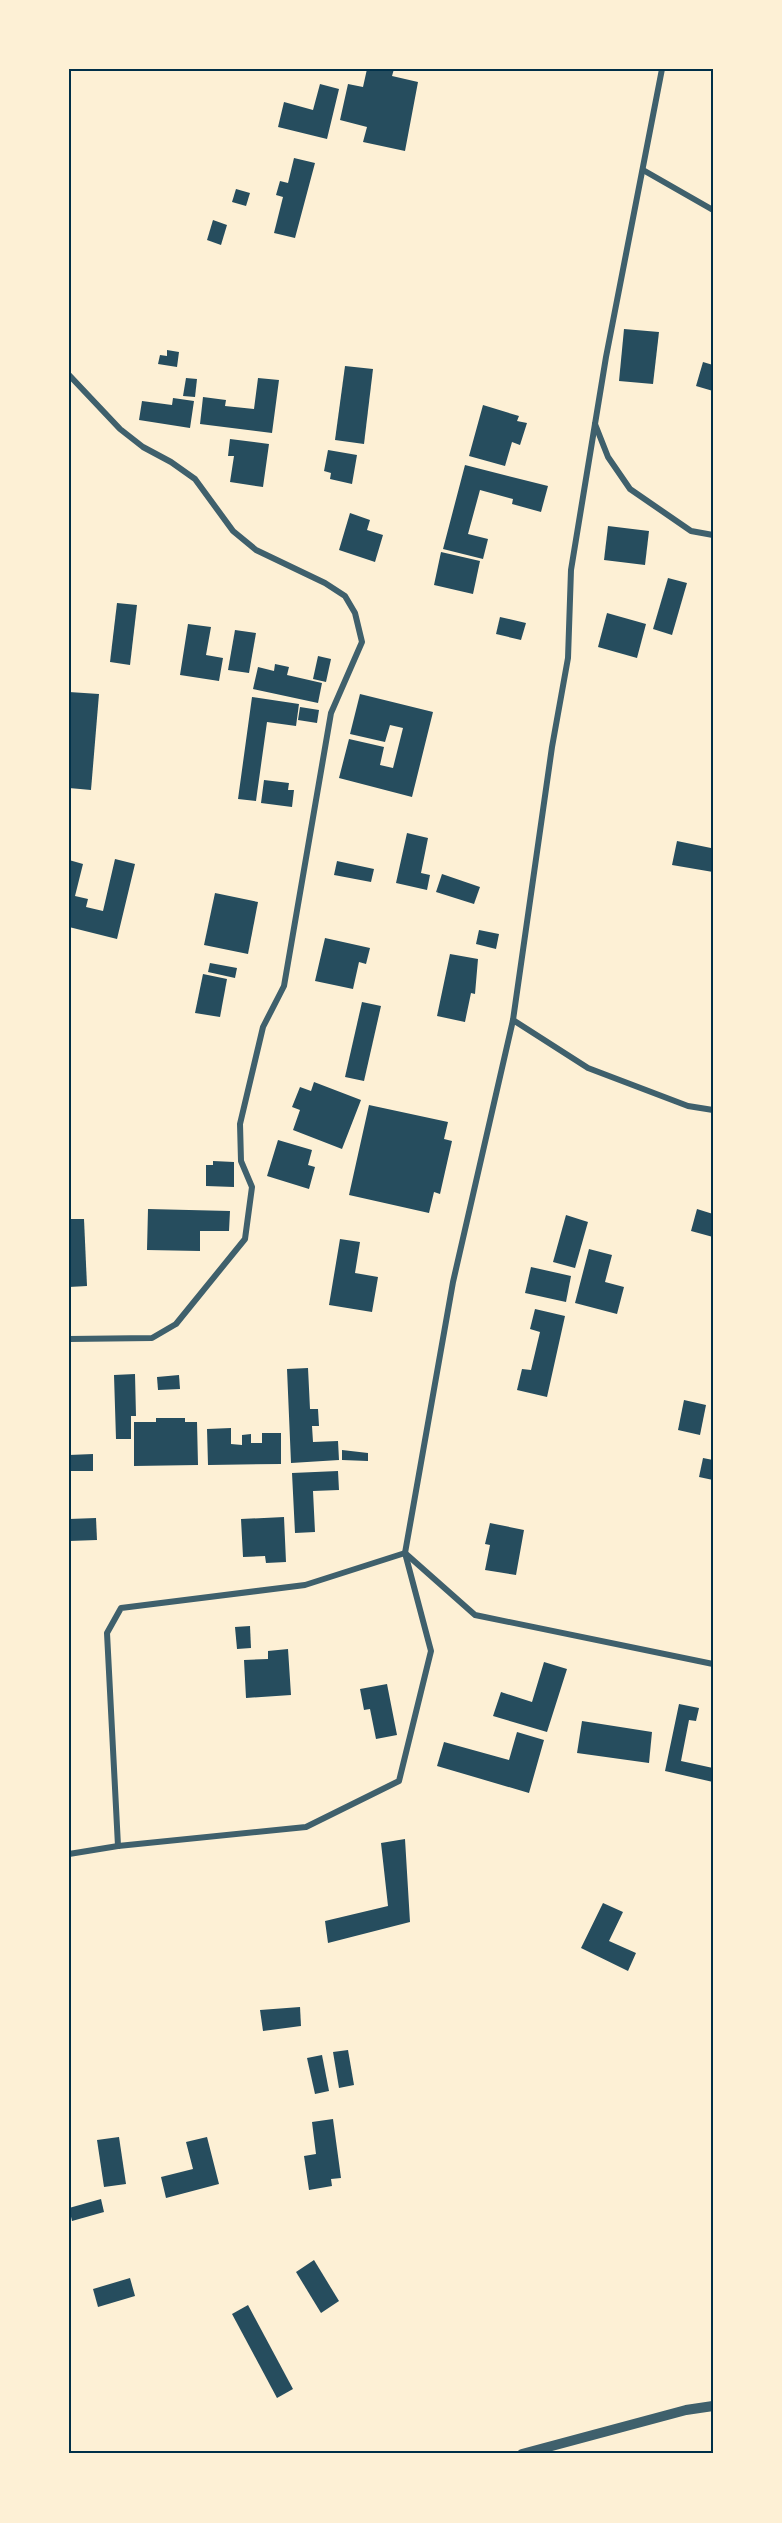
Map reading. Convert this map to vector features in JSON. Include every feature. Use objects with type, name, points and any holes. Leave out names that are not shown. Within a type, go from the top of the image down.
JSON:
[{"type":"street","points":[[69,1854],[118,1846],[306,1827],[399,1781],[431,1651],[405,1553],[453,1282],[513,1020],[552,747],[568,658],[572,570],[595,424],[662,69]]},
{"type":"street","points":[[643,170],[713,210]]},
{"type":"street","points":[[69,375],[120,429],[143,447],[171,462],[195,479],[233,531],[256,550],[325,583],[345,596],[355,613],[362,642],[330,713],[284,986],[263,1027],[240,1124],[241,1161],[252,1187],[245,1239],[176,1324],[152,1338],[69,1339]]},
{"type":"street","points":[[595,424],[608,457],[630,489],[692,531],[713,535]]},
{"type":"street","points":[[513,1020],[588,1068],[688,1106],[713,1110]]},
{"type":"street","points":[[405,1553],[475,1615],[713,1664]]},
{"type":"street","points":[[118,1846],[107,1634],[121,1608],[305,1585],[405,1553]]},
{"type":"street","points":[[522,2454],[664,2416],[713,2406]]},
{"type":"building","points":[[367,69],[394,69],[392,76],[418,82],[405,151],[363,142],[367,127],[340,120],[348,84],[363,87]]},
{"type":"building","points":[[320,84],[339,89],[327,139],[278,127],[284,102],[313,110]]},
{"type":"building","points":[[294,158],[315,163],[295,238],[274,233],[283,197],[276,195],[280,181],[288,183]]},
{"type":"building","points":[[236,189],[250,193],[246,206],[232,202]]},
{"type":"building","points":[[213,220],[227,225],[221,245],[207,240]]},
{"type":"building","points":[[624,329],[659,332],[653,384],[619,381]]},
{"type":"building","points":[[167,350],[179,352],[177,367],[158,364],[160,355],[167,356]]},
{"type":"building","points":[[703,362],[713,365],[713,391],[696,386]]},
{"type":"building","points":[[345,366],[373,369],[364,444],[335,440]]},
{"type":"building","points":[[186,378],[197,379],[195,397],[183,396]]},
{"type":"building","points":[[258,378],[279,380],[272,433],[200,424],[203,397],[226,400],[225,406],[254,409]]},
{"type":"building","points":[[173,398],[194,401],[190,428],[139,420],[142,401],[172,405]]},
{"type":"building","points":[[483,405],[519,416],[517,421],[527,423],[520,445],[512,442],[505,466],[469,456]]},
{"type":"building","points":[[230,439],[269,444],[263,487],[230,482],[234,456],[228,456]]},
{"type":"building","points":[[328,450],[357,455],[352,484],[330,479],[331,473],[324,471]]},
{"type":"building","points":[[465,465],[548,486],[541,512],[512,504],[513,499],[480,490],[468,534],[488,539],[483,559],[443,549]]},
{"type":"building","points":[[350,513],[370,520],[367,530],[383,535],[375,562],[339,550]]},
{"type":"building","points":[[608,526],[649,531],[645,565],[604,560]]},
{"type":"building","points":[[441,552],[480,561],[473,594],[434,585]]},
{"type":"building","points":[[668,578],[687,583],[672,635],[653,629]]},
{"type":"building","points":[[117,603],[137,605],[130,665],[110,662]]},
{"type":"building","points":[[607,613],[646,624],[637,658],[598,647]]},
{"type":"building","points":[[500,617],[526,623],[521,640],[496,634]]},
{"type":"building","points":[[188,624],[211,627],[206,655],[223,658],[219,681],[180,675]]},
{"type":"building","points":[[235,630],[256,633],[249,673],[228,670]]},
{"type":"building","points":[[318,656],[331,659],[326,682],[313,679]]},
{"type":"building","points":[[275,664],[289,667],[287,675],[322,683],[318,703],[253,689],[258,667],[274,671]]},
{"type":"building","points":[[69,692],[99,694],[91,790],[69,788]]},
{"type":"building","points":[[360,694],[433,712],[412,797],[339,778],[349,739],[384,747],[380,765],[393,768],[403,728],[390,725],[385,742],[350,734]]},
{"type":"building","points":[[252,697],[299,704],[296,726],[267,722],[256,801],[238,799]]},
{"type":"building","points":[[300,707],[319,710],[317,723],[298,720]]},
{"type":"building","points":[[264,780],[289,783],[288,790],[294,790],[292,807],[261,803]]},
{"type":"building","points":[[407,833],[428,838],[421,873],[430,875],[427,890],[396,883]]},
{"type":"building","points":[[677,841],[711,848],[713,841],[713,872],[672,865]]},
{"type":"building","points":[[115,859],[135,864],[117,939],[69,927],[69,860],[83,864],[75,896],[88,899],[86,907],[103,911]]},
{"type":"building","points":[[337,861],[374,869],[371,882],[334,875]]},
{"type":"building","points":[[442,874],[480,887],[474,904],[436,892]]},
{"type":"building","points":[[215,893],[258,902],[248,954],[204,945]]},
{"type":"building","points":[[479,930],[499,934],[496,949],[476,944]]},
{"type":"building","points":[[325,938],[370,948],[366,964],[359,962],[353,989],[315,981]]},
{"type":"building","points":[[450,954],[478,959],[475,994],[471,993],[465,1022],[437,1016]]},
{"type":"building","points":[[210,963],[237,968],[235,978],[208,972]]},
{"type":"building","points":[[203,974],[227,979],[220,1017],[195,1013]]},
{"type":"building","points":[[362,1002],[381,1006],[364,1081],[345,1077]]},
{"type":"building","points":[[314,1082],[361,1100],[342,1149],[293,1130],[300,1110],[292,1107],[300,1087],[311,1091]]},
{"type":"building","points":[[369,1105],[448,1122],[444,1139],[452,1141],[440,1194],[434,1192],[429,1213],[349,1195]]},
{"type":"building","points":[[278,1140],[312,1150],[308,1165],[315,1167],[309,1189],[267,1176]]},
{"type":"building","points":[[213,1161],[234,1162],[234,1187],[206,1186],[206,1165],[213,1165]]},
{"type":"building","points":[[148,1209],[230,1211],[229,1231],[200,1231],[200,1251],[147,1250]]},
{"type":"building","points":[[697,1209],[713,1214],[713,1237],[691,1231]]},
{"type":"building","points":[[566,1215],[588,1222],[575,1268],[553,1262]]},
{"type":"building","points":[[69,1219],[84,1219],[87,1286],[69,1287]]},
{"type":"building","points":[[340,1239],[360,1242],[355,1273],[378,1277],[372,1312],[329,1305]]},
{"type":"building","points":[[589,1249],[612,1255],[605,1282],[624,1287],[617,1314],[575,1303]]},
{"type":"building","points":[[531,1267],[571,1276],[566,1302],[525,1293]]},
{"type":"building","points":[[535,1309],[565,1316],[547,1397],[517,1390],[522,1369],[531,1370],[540,1332],[530,1329]]},
{"type":"building","points":[[308,1368],[310,1409],[318,1409],[319,1426],[312,1426],[313,1442],[338,1441],[339,1460],[291,1463],[287,1369]]},
{"type":"building","points":[[135,1374],[136,1416],[131,1416],[131,1439],[116,1439],[114,1375]]},
{"type":"building","points":[[179,1375],[180,1389],[158,1390],[157,1377]]},
{"type":"building","points":[[684,1400],[706,1405],[700,1435],[678,1430]]},
{"type":"building","points":[[156,1418],[185,1418],[185,1422],[197,1422],[198,1465],[134,1466],[134,1422],[156,1422]]},
{"type":"building","points":[[231,1428],[231,1444],[242,1445],[242,1435],[251,1434],[251,1443],[262,1443],[262,1433],[281,1433],[281,1464],[208,1465],[207,1429]]},
{"type":"building","points":[[342,1450],[368,1453],[368,1461],[342,1460]]},
{"type":"building","points":[[93,1454],[93,1471],[69,1471],[69,1455]]},
{"type":"building","points":[[703,1458],[713,1460],[713,1480],[699,1477]]},
{"type":"building","points":[[338,1471],[339,1490],[313,1491],[315,1532],[295,1533],[292,1473]]},
{"type":"building","points":[[284,1517],[286,1562],[266,1563],[265,1556],[243,1557],[241,1519]]},
{"type":"building","points":[[96,1518],[97,1540],[69,1541],[69,1519]]},
{"type":"building","points":[[490,1523],[524,1530],[516,1575],[485,1570],[490,1545],[485,1544]]},
{"type":"building","points":[[250,1626],[251,1648],[237,1649],[235,1627]]},
{"type":"building","points":[[288,1649],[291,1695],[246,1698],[244,1660],[268,1659],[268,1651]]},
{"type":"building","points":[[544,1662],[567,1669],[547,1732],[493,1716],[501,1692],[532,1702]]},
{"type":"building","points":[[387,1684],[397,1735],[376,1739],[370,1709],[364,1710],[360,1689]]},
{"type":"building","points":[[679,1704],[699,1708],[696,1721],[689,1720],[681,1761],[713,1768],[713,1782],[665,1771]]},
{"type":"building","points":[[582,1721],[652,1732],[649,1763],[577,1753]]},
{"type":"building","points":[[517,1732],[544,1740],[529,1793],[437,1766],[444,1742],[509,1760]]},
{"type":"building","points":[[405,1839],[410,1922],[328,1943],[325,1921],[388,1906],[381,1843]]},
{"type":"building","points":[[603,1903],[623,1912],[609,1941],[636,1953],[628,1971],[581,1948]]},
{"type":"building","points":[[300,2007],[301,2026],[263,2031],[260,2010]]},
{"type":"building","points":[[348,2050],[354,2085],[339,2088],[333,2052]]},
{"type":"building","points":[[322,2055],[329,2091],[315,2094],[307,2058]]},
{"type":"building","points":[[333,2119],[341,2178],[331,2179],[332,2186],[309,2190],[304,2156],[316,2154],[312,2122]]},
{"type":"building","points":[[119,2137],[126,2184],[104,2187],[97,2140]]},
{"type":"building","points":[[207,2137],[219,2184],[166,2198],[161,2177],[193,2169],[186,2142]]},
{"type":"building","points":[[101,2199],[104,2212],[72,2221],[69,2208]]},
{"type":"building","points":[[314,2260],[339,2301],[321,2313],[296,2272]]},
{"type":"building","points":[[130,2278],[135,2296],[98,2307],[93,2289]]},
{"type":"building","points":[[248,2305],[293,2389],[277,2398],[232,2314]]}]
